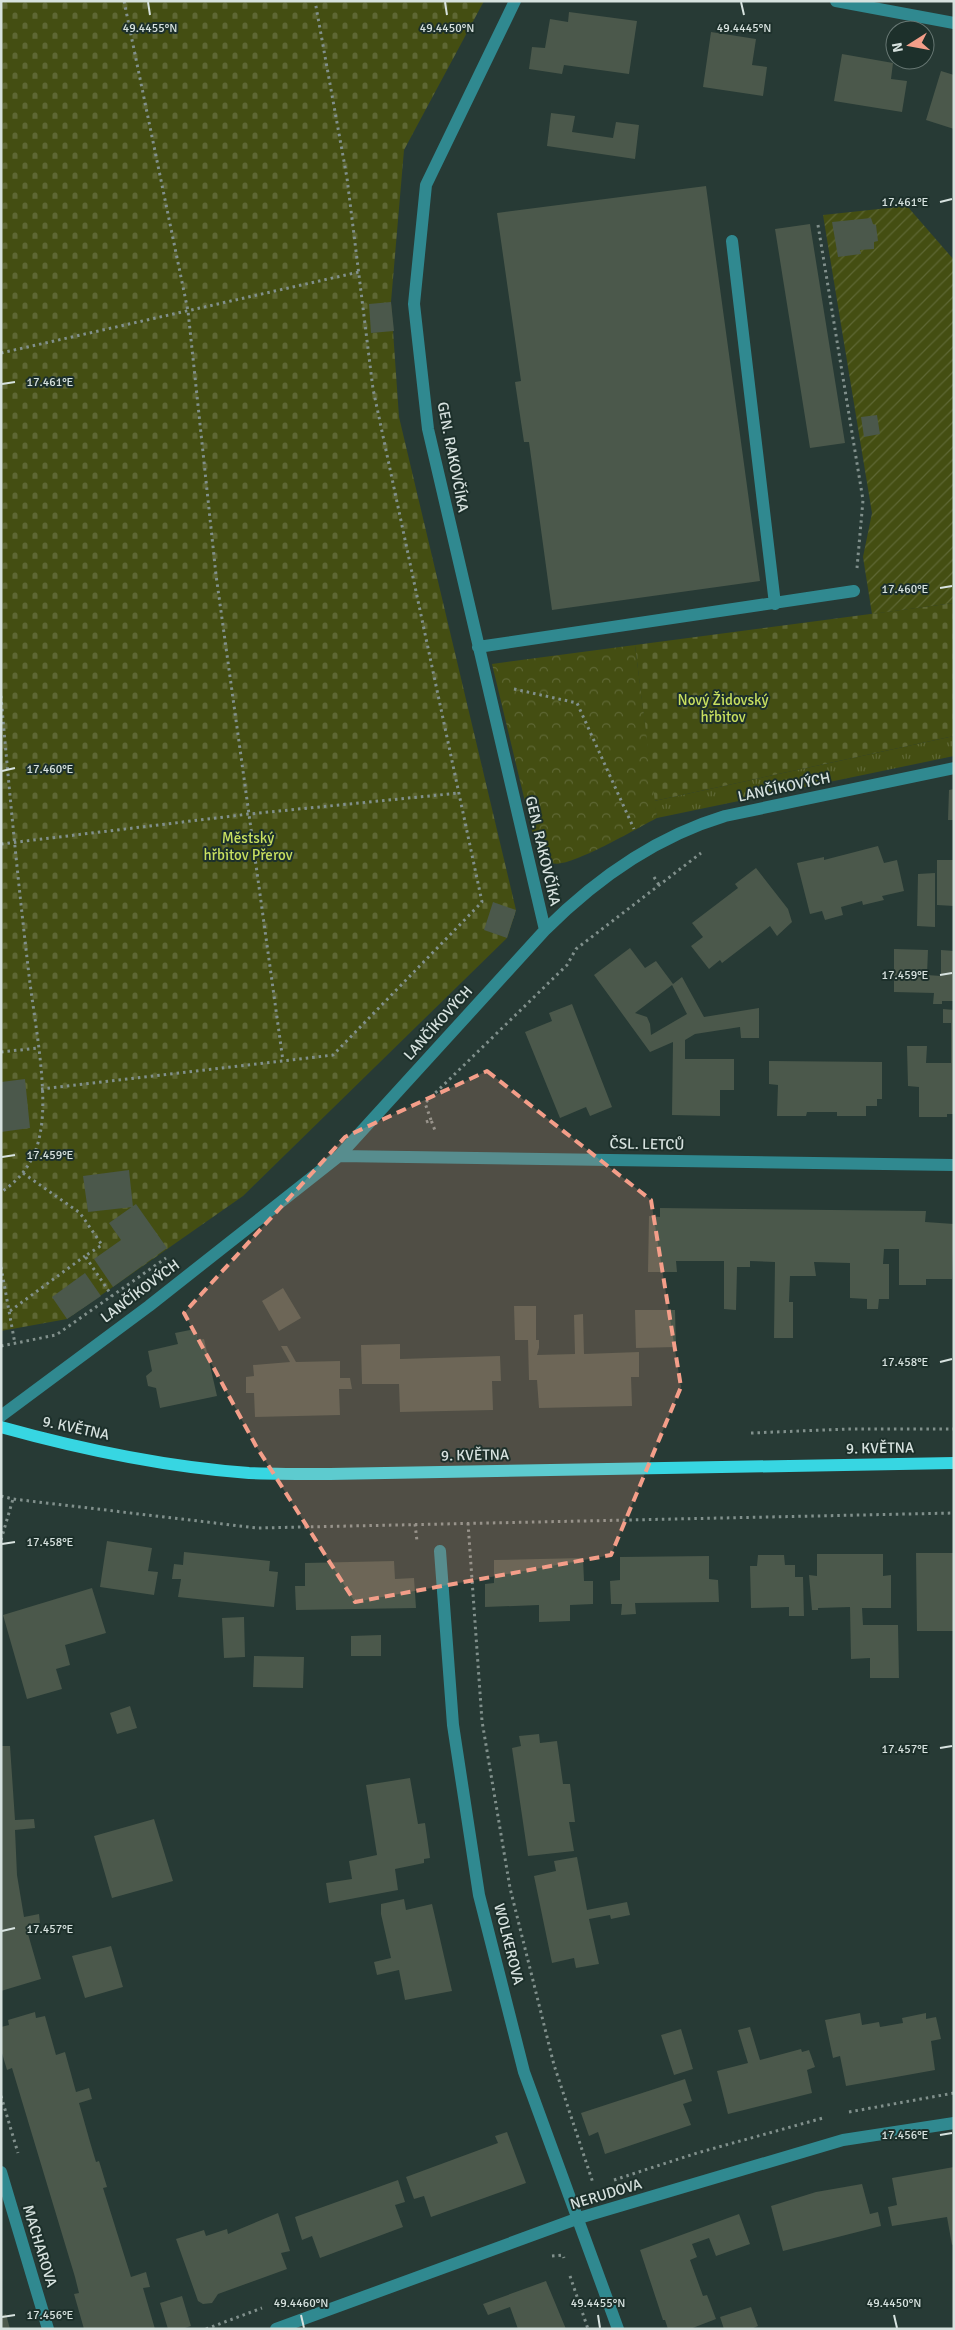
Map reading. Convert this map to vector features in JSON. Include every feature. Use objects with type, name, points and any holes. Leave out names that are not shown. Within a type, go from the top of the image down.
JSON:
[{"type":"main road","name":"9. KVĚTNA","points":[[1,1427],[84,1448],[171,1463],[249,1472],[340,1474],[954,1463]]},
{"type":"street","name":"GEN. RAKOVČÍKA","points":[[516,1],[426,185],[414,304],[428,429],[545,930]]},
{"type":"street","points":[[836,1],[954,23]]},
{"type":"street","points":[[732,241],[774,604]]},
{"type":"street","points":[[478,647],[854,592]]},
{"type":"street","name":"LANČÍKOVÝCH","points":[[1,1416],[219,1252],[339,1156],[545,930],[567,908],[616,868],[701,823],[725,816],[954,768]]},
{"type":"street","name":"ČSL. LETCŮ","points":[[339,1156],[954,1165]]},
{"type":"street","name":"WOLKEROVA","points":[[440,1551],[453,1725],[479,1895],[524,2072],[579,2218],[618,2329]]},
{"type":"street","name":"NERUDOVA","points":[[276,2329],[579,2218],[843,2140],[954,2123]]},
{"type":"street","name":"MACHAROVA","points":[[1,2172],[48,2329]]},
{"type":"path","points":[[124,1],[188,311],[216,575],[283,1061]]},
{"type":"path","points":[[42,1089],[333,1055],[482,902],[373,388],[347,178],[315,1]]},
{"type":"path","points":[[818,226],[863,500],[854,592]]},
{"type":"path","points":[[1,353],[359,272]]},
{"type":"path","points":[[513,689],[577,703],[637,835]]},
{"type":"path","points":[[1,696],[14,843],[42,1089],[41,1134],[34,1155],[23,1173],[1,1192]]},
{"type":"path","points":[[1,844],[249,814],[459,793]]},
{"type":"path","points":[[431,1120],[426,1103],[566,965],[576,949],[702,852]]},
{"type":"path","points":[[654,877],[659,885]]},
{"type":"path","points":[[1,1052],[38,1048]]},
{"type":"path","points":[[10,1311],[102,1245],[80,1212],[23,1173]]},
{"type":"path","points":[[85,1256],[112,1296]]},
{"type":"path","points":[[1,1346],[56,1335],[169,1256]]},
{"type":"path","points":[[1,1267],[15,1344]]},
{"type":"path","points":[[751,1433],[848,1429],[954,1429]]},
{"type":"path","points":[[1,1496],[257,1528],[954,1513]]},
{"type":"path","points":[[1,1540],[13,1499]]},
{"type":"path","points":[[468,1523],[482,1721],[510,1888],[554,2065],[594,2186]]},
{"type":"path","points":[[563,2255],[565,2263]]},
{"type":"path","points":[[568,2271],[588,2329]]},
{"type":"highlighted area","points":[[487,1071],[651,1200],[681,1387],[611,1555],[355,1602],[256,1446],[184,1313],[345,1137]]},
{"type":"green space","name":"Městský hřbitov Přerov","points":[[1,1],[484,1],[404,150],[391,302],[399,417],[516,910],[507,938],[243,1196],[67,1319],[1,1331]]},
{"type":"green space","points":[[907,206],[954,260],[954,603],[872,614],[863,557],[872,513],[823,215]]},
{"type":"green space","name":"Nový Židovský hřbitov","points":[[954,603],[954,736],[654,801],[635,645]]},
{"type":"green space","points":[[635,645],[657,818],[587,854],[572,860],[552,863],[542,855],[533,835],[492,664]]},
{"type":"green space","points":[[954,736],[954,756],[657,818],[654,801]]},
{"type":"building","points":[[569,12],[637,21],[629,74],[564,65],[562,74],[529,69],[532,47],[545,48],[550,19],[568,22]]},
{"type":"building","points":[[711,32],[756,39],[752,65],[767,67],[763,96],[703,87]]},
{"type":"building","points":[[842,54],[885,62],[885,70],[892,70],[891,79],[907,81],[902,112],[834,101]]},
{"type":"building","points":[[941,71],[954,75],[954,129],[926,120]]},
{"type":"building","points":[[551,113],[575,116],[572,132],[613,138],[616,122],[639,125],[635,159],[547,146]]},
{"type":"building","points":[[706,186],[760,581],[552,610],[529,442],[524,442],[515,382],[521,381],[497,213]]},
{"type":"building","points":[[871,218],[873,224],[876,225],[878,241],[874,242],[874,249],[860,250],[861,254],[838,257],[832,222]]},
{"type":"building","points":[[810,224],[845,443],[810,448],[775,229]]},
{"type":"building","points":[[391,302],[394,331],[371,333],[369,304]]},
{"type":"building","points":[[877,415],[880,434],[864,437],[861,417]]},
{"type":"building","points":[[954,789],[954,820],[948,820],[949,790]]},
{"type":"building","points":[[878,846],[884,863],[897,860],[904,891],[882,896],[884,900],[863,905],[862,901],[841,907],[843,915],[825,920],[822,911],[810,914],[797,863],[824,857],[824,860]]},
{"type":"building","points":[[937,860],[954,860],[954,906],[937,905]]},
{"type":"building","points":[[756,868],[788,909],[792,922],[777,936],[770,926],[722,963],[720,960],[709,969],[691,946],[703,937],[692,923],[738,888],[735,884]]},
{"type":"building","points":[[935,873],[935,927],[917,926],[918,874]]},
{"type":"building","points":[[493,902],[516,910],[507,938],[484,930]]},
{"type":"building","points":[[630,948],[645,968],[656,961],[673,984],[682,977],[704,1017],[759,1008],[759,1038],[741,1038],[740,1027],[695,1034],[685,1040],[685,1059],[734,1059],[734,1090],[720,1090],[720,1116],[672,1115],[673,1042],[650,1052],[594,975]],"holes":[[[672,985],[687,1014],[651,1035],[647,1017],[635,1013]]]},
{"type":"building","points":[[894,949],[928,950],[927,975],[941,976],[941,950],[954,951],[954,1001],[942,1001],[942,1004],[933,1004],[934,993],[894,992]]},
{"type":"building","points":[[572,1004],[612,1107],[590,1116],[586,1107],[560,1118],[525,1032],[552,1021],[549,1013]]},
{"type":"building","points":[[943,1009],[954,1010],[954,1114],[947,1114],[947,1117],[919,1117],[919,1087],[908,1086],[907,1046],[927,1046],[926,1063],[951,1063],[951,1023],[943,1023]]},
{"type":"building","points":[[769,1061],[882,1062],[882,1099],[877,1099],[877,1106],[866,1106],[866,1116],[837,1116],[837,1112],[807,1112],[806,1116],[777,1116],[778,1085],[769,1084]]},
{"type":"building","points":[[25,1079],[30,1128],[1,1132],[1,1082]]},
{"type":"building","points":[[129,1170],[133,1207],[88,1212],[83,1176]]},
{"type":"building","points":[[136,1204],[167,1248],[113,1287],[94,1259],[121,1240],[109,1223]]},
{"type":"building","points":[[660,1208],[926,1211],[925,1222],[954,1224],[952,1279],[926,1279],[926,1285],[899,1285],[899,1249],[884,1249],[883,1264],[889,1264],[889,1299],[879,1299],[878,1309],[867,1309],[867,1299],[850,1298],[850,1263],[814,1262],[816,1276],[790,1276],[789,1302],[793,1302],[793,1338],[774,1338],[775,1262],[750,1261],[750,1267],[737,1267],[736,1310],[724,1309],[724,1261],[676,1261],[677,1272],[648,1272],[649,1216],[660,1217]]},
{"type":"building","points":[[85,1273],[101,1296],[67,1319],[52,1297]]},
{"type":"building","points":[[283,1288],[301,1318],[279,1331],[262,1301]]},
{"type":"building","points":[[514,1306],[536,1306],[536,1340],[539,1340],[537,1355],[575,1354],[574,1315],[583,1314],[584,1354],[639,1352],[639,1377],[631,1377],[632,1406],[539,1408],[537,1380],[529,1380],[528,1340],[515,1340]]},
{"type":"building","points":[[635,1310],[675,1310],[676,1347],[636,1348]]},
{"type":"building","points":[[195,1329],[198,1340],[204,1339],[217,1396],[160,1408],[156,1388],[148,1386],[146,1376],[152,1371],[148,1351],[178,1344],[175,1333]]},
{"type":"building","points":[[400,1344],[400,1359],[500,1356],[501,1381],[492,1381],[493,1410],[400,1412],[399,1384],[362,1384],[361,1345]]},
{"type":"building","points":[[281,1346],[287,1346],[296,1362],[340,1361],[340,1378],[350,1378],[352,1389],[339,1389],[340,1415],[255,1417],[254,1393],[246,1393],[246,1377],[254,1376],[253,1365],[290,1362]]},
{"type":"building","points":[[107,1541],[152,1548],[148,1571],[158,1572],[154,1595],[100,1587]]},
{"type":"building","points":[[184,1552],[270,1561],[269,1571],[278,1572],[274,1607],[178,1597],[181,1579],[172,1579],[174,1564],[183,1565]]},
{"type":"building","points":[[916,1553],[954,1553],[954,1631],[917,1631]]},
{"type":"building","points":[[817,1554],[883,1554],[883,1576],[891,1575],[891,1608],[862,1608],[863,1625],[898,1625],[899,1678],[870,1678],[870,1658],[851,1659],[850,1607],[818,1608],[818,1610],[812,1610],[809,1575],[817,1576]]},
{"type":"building","points":[[758,1555],[784,1555],[785,1565],[795,1565],[795,1577],[803,1577],[804,1616],[789,1616],[789,1607],[751,1608],[750,1566],[757,1566]]},
{"type":"building","points":[[709,1556],[709,1579],[718,1580],[719,1602],[635,1603],[636,1614],[621,1615],[622,1604],[611,1604],[610,1581],[620,1580],[620,1557]]},
{"type":"building","points":[[583,1558],[584,1581],[593,1581],[593,1604],[570,1605],[570,1621],[539,1622],[539,1605],[485,1607],[485,1584],[494,1583],[494,1560]]},
{"type":"building","points":[[394,1561],[395,1579],[414,1578],[416,1608],[296,1610],[295,1586],[305,1586],[305,1563]]},
{"type":"building","points":[[92,1588],[106,1633],[65,1645],[70,1665],[56,1669],[62,1689],[27,1699],[3,1615]]},
{"type":"building","points":[[244,1617],[245,1657],[224,1658],[222,1618]]},
{"type":"building","points":[[381,1635],[381,1656],[351,1656],[351,1636]]},
{"type":"building","points":[[254,1656],[304,1657],[303,1688],[253,1687]]},
{"type":"building","points":[[130,1706],[137,1728],[117,1734],[110,1713]]},
{"type":"building","points":[[539,1734],[540,1743],[557,1741],[563,1784],[570,1784],[575,1822],[569,1822],[574,1851],[528,1856],[512,1748],[521,1746],[519,1736]]},
{"type":"building","points":[[1,1746],[10,1746],[15,1820],[34,1819],[35,1828],[15,1830],[17,1875],[24,1917],[39,1914],[40,1923],[26,1927],[41,1979],[1,1991]]},
{"type":"building","points":[[410,1778],[418,1824],[425,1823],[430,1858],[424,1859],[424,1863],[395,1869],[398,1890],[329,1903],[326,1883],[352,1879],[349,1861],[377,1855],[366,1785]]},
{"type":"building","points":[[154,1819],[173,1881],[112,1898],[94,1836]]},
{"type":"building","points":[[577,1857],[587,1910],[627,1902],[630,1915],[611,1919],[610,1915],[589,1919],[599,1964],[576,1968],[574,1958],[552,1963],[534,1876],[556,1871],[554,1861]]},
{"type":"building","points":[[404,1899],[406,1910],[432,1904],[452,1991],[405,2000],[399,1970],[377,1975],[374,1962],[391,1958],[381,1914],[381,1904]]},
{"type":"building","points":[[111,1946],[123,1987],[85,1998],[72,1956]]},
{"type":"building","points":[[35,2012],[36,2018],[45,2016],[56,2055],[65,2052],[76,2092],[89,2088],[92,2099],[79,2103],[96,2162],[99,2161],[107,2187],[103,2188],[131,2277],[146,2272],[150,2287],[143,2288],[155,2329],[84,2329],[74,2294],[79,2293],[75,2277],[12,2068],[7,2070],[1,2050],[1,2027],[9,2025],[8,2020]]},
{"type":"building","points":[[860,2013],[862,2025],[879,2022],[880,2027],[903,2023],[902,2018],[926,2013],[926,2019],[936,2017],[941,2039],[931,2041],[935,2070],[846,2086],[840,2056],[833,2058],[825,2020]]},
{"type":"building","points":[[750,2027],[760,2060],[801,2049],[802,2052],[809,2050],[815,2067],[807,2070],[812,2093],[728,2114],[717,2071],[748,2063],[738,2030]]},
{"type":"building","points":[[681,2029],[693,2069],[674,2075],[661,2035]]},
{"type":"building","points":[[685,2079],[692,2101],[683,2104],[691,2125],[605,2154],[598,2132],[589,2136],[581,2113]]},
{"type":"building","points":[[507,2132],[526,2183],[431,2217],[424,2196],[414,2199],[406,2177],[498,2143],[495,2136]]},
{"type":"building","points":[[954,2167],[954,2244],[952,2245],[947,2217],[892,2226],[888,2207],[897,2205],[892,2178]]},
{"type":"building","points":[[398,2180],[405,2202],[395,2205],[403,2227],[320,2258],[312,2236],[302,2240],[295,2217]]},
{"type":"building","points":[[862,2184],[870,2214],[878,2212],[881,2226],[783,2251],[771,2206],[816,2192]]},
{"type":"building","points":[[278,2213],[290,2251],[281,2253],[287,2269],[218,2294],[212,2303],[203,2304],[198,2301],[176,2239],[204,2230],[206,2236],[227,2229],[228,2234]]},
{"type":"building","points":[[739,2214],[750,2244],[716,2256],[709,2238],[692,2244],[697,2257],[690,2260],[703,2296],[707,2295],[716,2319],[690,2329],[668,2329],[665,2320],[663,2320],[640,2250]]},
{"type":"building","points":[[546,2281],[566,2329],[518,2329],[510,2307],[488,2315],[483,2304]]},
{"type":"building","points":[[182,2296],[191,2326],[182,2329],[168,2329],[160,2303]]},
{"type":"building","points":[[751,2307],[758,2326],[751,2329],[724,2329],[720,2317]]},
{"type":"building","points":[[6,2314],[10,2329],[1,2329],[1,2316]]}]
